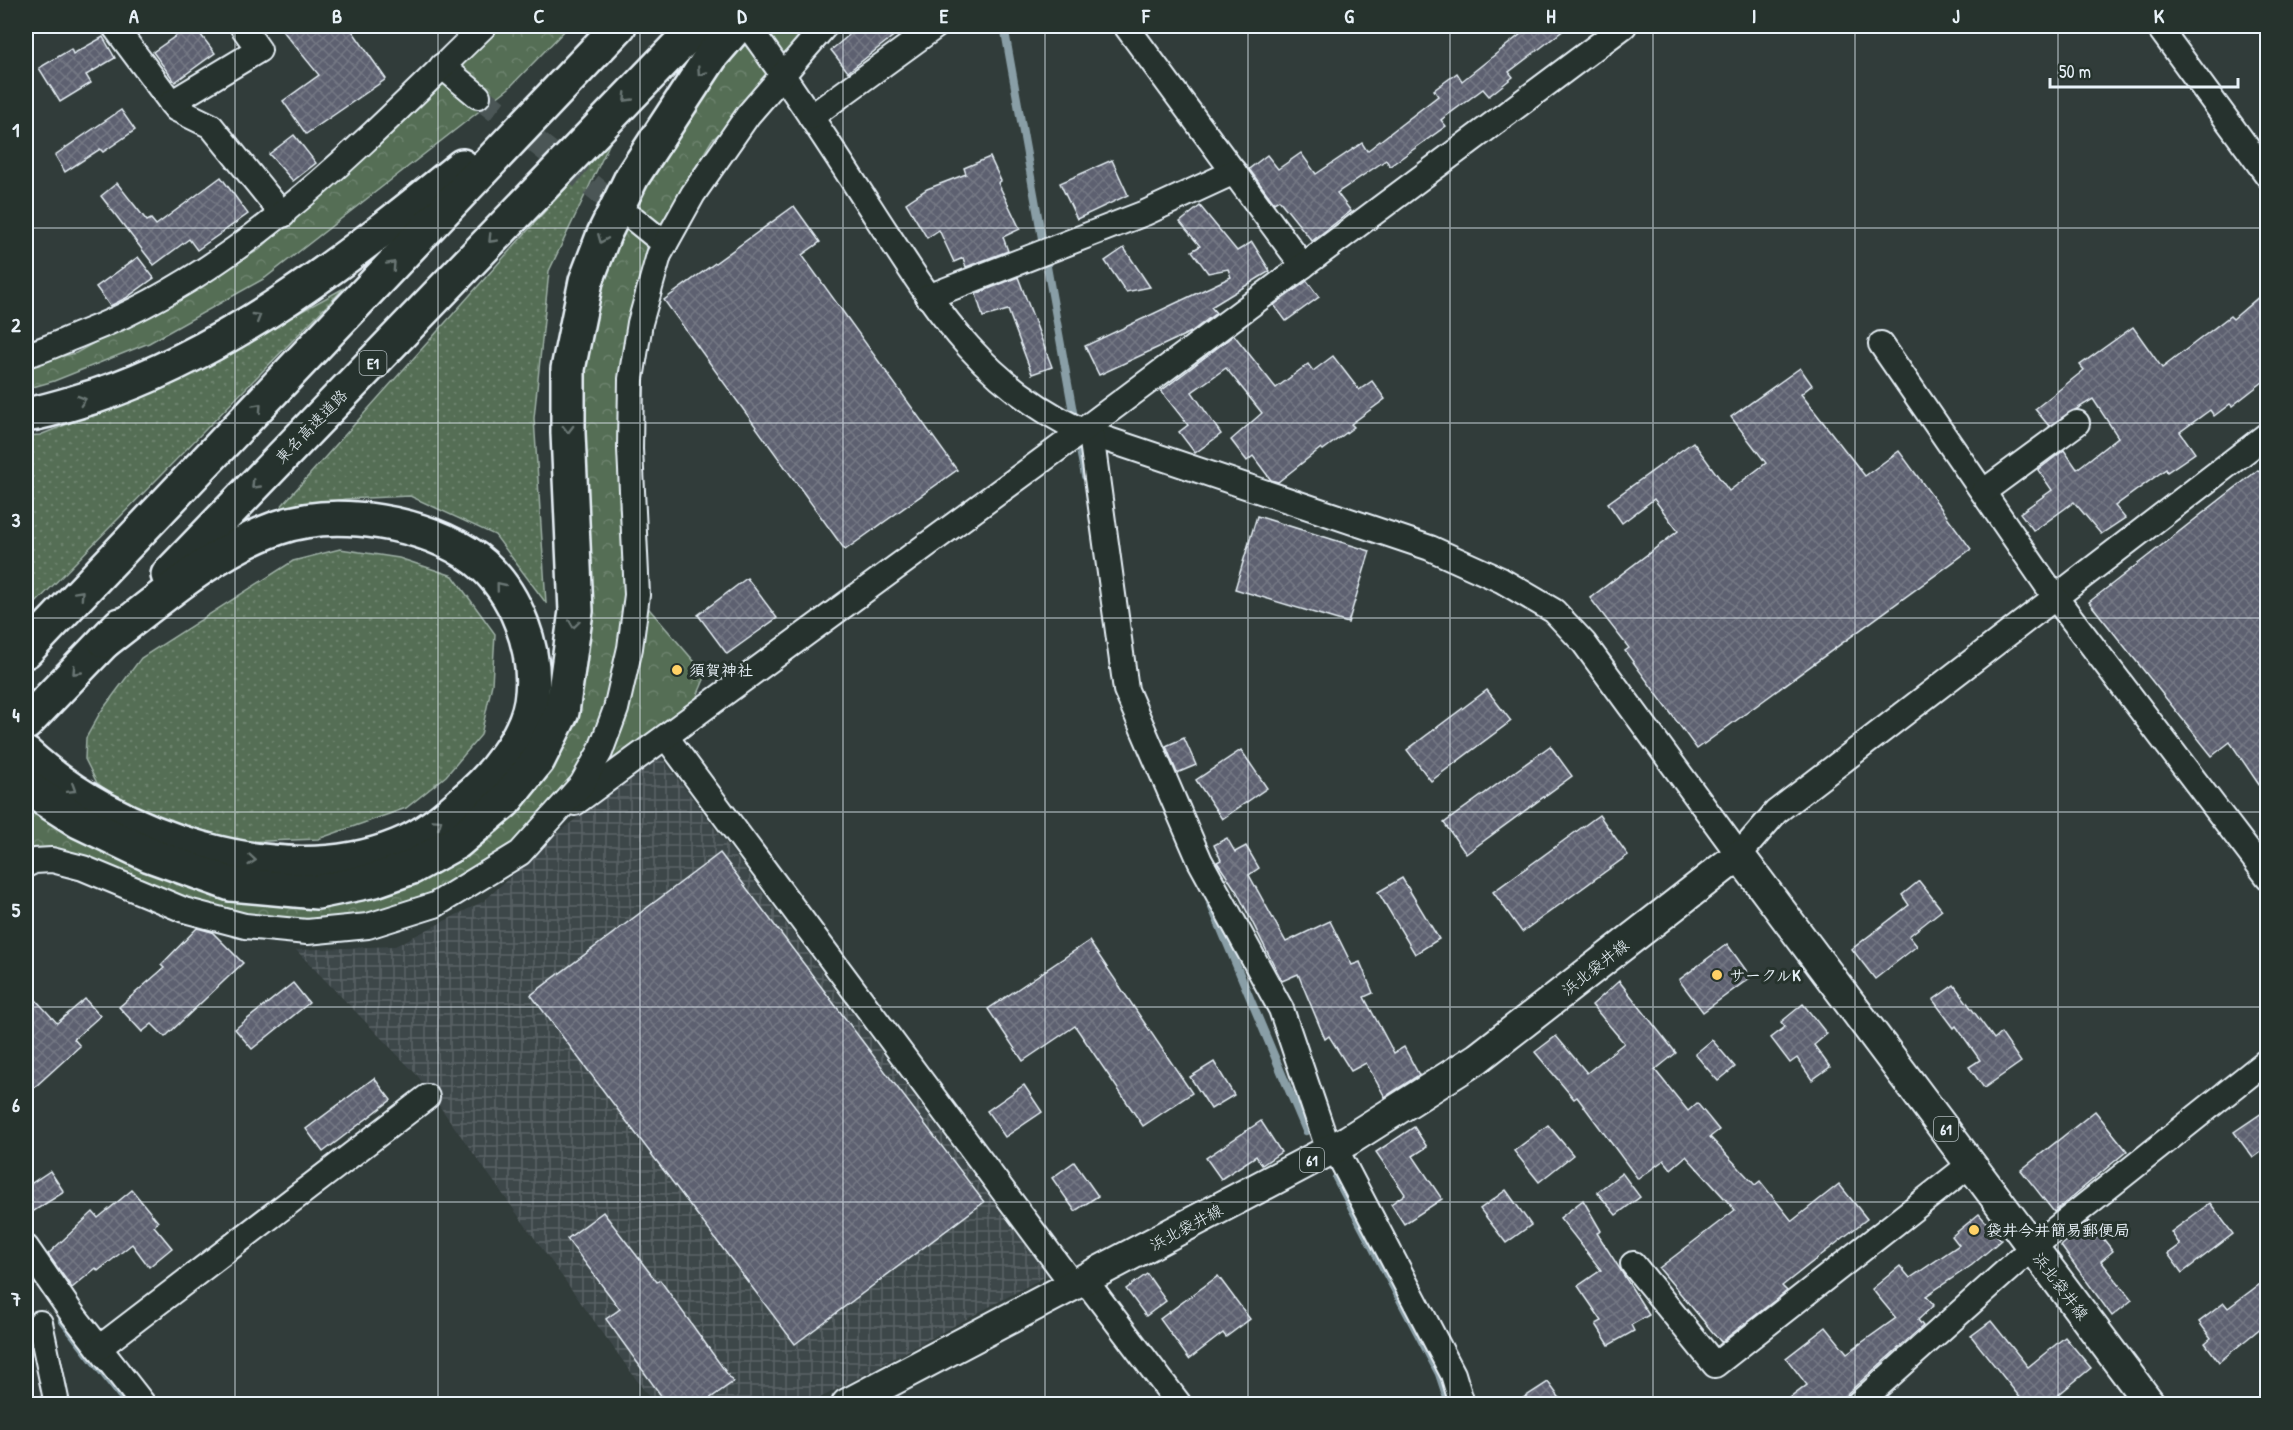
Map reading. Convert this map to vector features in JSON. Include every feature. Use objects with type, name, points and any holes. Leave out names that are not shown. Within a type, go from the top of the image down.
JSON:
[{"type":"highway","points":[[26,651],[619,26]]},
{"type":"highway","name":"東名高速道路","points":[[26,723],[697,26]]},
{"type":"highway","points":[[26,788],[79,821],[150,855],[231,884],[316,892],[375,880],[412,867],[457,842],[504,802],[538,759],[562,712],[576,611],[568,369],[586,281],[604,234],[632,177],[712,55],[745,29]]},
{"type":"highway","points":[[26,415],[48,412],[140,381],[215,342],[288,298],[360,247],[565,83]]},
{"type":"highway","points":[[26,754],[48,774],[95,804],[164,836],[237,859],[315,865],[370,856],[401,846],[441,821],[485,784],[514,743],[531,704],[532,667],[522,622],[504,590],[477,560],[445,541],[396,525],[336,518],[278,528],[219,557],[105,641]]},
{"type":"main road","name":"浜北袋井線","points":[[847,1404],[1332,1150],[1478,1058],[1739,855],[1972,1163],[2150,1404]]},
{"type":"street","points":[[114,26],[176,109],[211,126],[283,214]]},
{"type":"street","points":[[171,103],[259,50],[242,26]]},
{"type":"street","points":[[26,355],[110,323],[194,279],[283,214],[484,26]]},
{"type":"street","points":[[26,865],[34,861],[52,860],[83,868],[184,910],[245,926],[308,933],[368,926],[435,905],[520,853],[582,784],[600,752],[616,709],[630,648],[637,595],[630,449],[631,379],[640,323],[659,255],[693,194],[748,115],[825,26]]},
{"type":"street","points":[[811,117],[936,26]]},
{"type":"street","points":[[1126,26],[1303,266]]},
{"type":"street","points":[[555,815],[1087,433],[1303,266],[1624,26]]},
{"type":"street","points":[[2158,26],[2268,176]]},
{"type":"street","points":[[745,29],[784,75],[942,317],[987,368],[1046,414],[1087,433],[1430,548],[1501,580],[1554,611],[1584,643],[1739,855],[1776,812],[2268,434]]},
{"type":"street","points":[[442,66],[478,96]]},
{"type":"street","points":[[928,297],[1145,213],[1234,172]]},
{"type":"street","points":[[634,219],[665,244]]},
{"type":"street","points":[[1881,344],[2055,597],[2268,877]]},
{"type":"street","points":[[1983,492],[2077,423]]},
{"type":"street","points":[[1087,433],[1126,690],[1200,861],[1281,1010],[1332,1150],[1453,1374],[1462,1404]]},
{"type":"street","points":[[666,737],[1079,1283],[1179,1404]]},
{"type":"street","points":[[1858,1404],[2033,1247],[2268,1060]]},
{"type":"street","points":[[99,1348],[427,1097]]},
{"type":"street","points":[[1633,1264],[1715,1365],[1972,1163]]},
{"type":"street","points":[[26,1247],[71,1312],[143,1404]]},
{"type":"street","points":[[57,1404],[33,1326],[71,1312]]},
{"type":"shaded area","points":[[660,755],[1048,1275],[809,1404],[654,1404],[417,1075],[296,950],[395,946],[484,901],[560,831]]},
{"type":"green space","points":[[500,26],[569,26],[509,88],[265,278],[149,343],[54,381],[26,389],[26,364],[76,353],[259,250]]},
{"type":"green space","points":[[738,26],[784,75],[712,140],[647,247],[630,405],[637,595],[706,675],[686,722],[520,853],[387,920],[279,929],[26,865],[26,810],[130,860],[361,898],[492,838],[560,734],[570,349],[608,234]]},
{"type":"green space","points":[[754,26],[810,26],[784,59]]},
{"type":"green space","points":[[614,134],[549,271],[534,418],[546,603],[495,535],[410,496],[345,499],[294,510],[268,521]]},
{"type":"green space","points":[[344,288],[26,613],[26,436],[40,435],[138,396],[217,358]]},
{"type":"green space","points":[[340,549],[399,558],[453,576],[495,634],[492,684],[481,735],[446,776],[406,808],[318,839],[243,842],[137,811],[97,783],[85,759],[86,738],[100,713],[141,658],[293,561]]},
{"type":"building","points":[[190,26],[194,26],[215,53],[175,82],[153,52]]},
{"type":"building","points":[[279,26],[349,26],[386,79],[306,134],[283,101],[319,75]]},
{"type":"building","points":[[860,26],[906,26],[848,72],[831,50]]},
{"type":"building","points":[[1531,26],[1569,26],[1509,72],[1513,77],[1489,96],[1483,89],[1441,120],[1446,126],[1390,166],[1386,160],[1337,193],[1351,211],[1312,241],[1279,200],[1274,203],[1249,169],[1267,155],[1278,169],[1301,153],[1316,174],[1362,143],[1367,151],[1438,96],[1434,90],[1457,73],[1462,81]]},
{"type":"building","points":[[103,37],[115,58],[86,75],[91,83],[60,102],[39,68],[71,49],[73,54]]},
{"type":"building","points":[[121,110],[135,130],[103,152],[100,149],[65,172],[55,155]]},
{"type":"building","points":[[294,135],[316,163],[293,181],[269,154]]},
{"type":"building","points":[[990,157],[1001,181],[998,183],[1020,229],[1003,237],[1008,251],[966,267],[963,258],[954,262],[939,230],[927,238],[906,203],[927,189],[966,174],[964,168]]},
{"type":"building","points":[[1112,160],[1128,195],[1077,219],[1060,183]]},
{"type":"building","points":[[221,177],[248,214],[197,250],[189,239],[154,265],[101,196],[117,183],[147,221],[151,219],[156,225]]},
{"type":"building","points":[[794,206],[820,242],[802,255],[957,470],[845,550],[664,300]]},
{"type":"building","points":[[1200,206],[1237,251],[1252,242],[1270,271],[1211,307],[1216,313],[1191,332],[1099,375],[1085,346],[1231,277],[1228,269],[1208,273],[1192,251],[1200,246],[1180,222]]},
{"type":"building","points":[[1124,248],[1150,287],[1126,292],[1105,261]]},
{"type":"building","points":[[138,257],[154,278],[126,298],[110,306],[96,287]]},
{"type":"building","points":[[1018,277],[1052,367],[1032,374],[1008,310],[983,317],[976,294]]},
{"type":"building","points":[[1307,281],[1319,297],[1286,321],[1274,305]]},
{"type":"building","points":[[2268,289],[2268,378],[2232,406],[2230,404],[2214,416],[2210,410],[2180,432],[2195,453],[2167,472],[2166,469],[2115,506],[2125,518],[2101,534],[2074,502],[2034,531],[2020,513],[2052,490],[2038,470],[2064,450],[2077,469],[2118,437],[2093,399],[2049,426],[2035,409],[2084,370],[2080,365],[2133,327],[2162,368],[2230,316],[2233,319]]},
{"type":"building","points":[[1234,335],[1276,388],[1308,364],[1313,371],[1333,356],[1359,390],[1372,381],[1385,399],[1351,424],[1354,427],[1323,450],[1321,448],[1278,482],[1271,480],[1253,456],[1247,461],[1231,440],[1262,413],[1226,368],[1192,392],[1221,434],[1195,453],[1179,432],[1188,425],[1161,391]]},
{"type":"building","points":[[1800,368],[1812,385],[1801,394],[1865,476],[1899,451],[1971,549],[1697,749],[1625,651],[1629,648],[1590,598],[1678,531],[1654,499],[1622,523],[1608,503],[1693,442],[1729,491],[1766,463],[1731,417]]},
{"type":"building","points":[[2258,470],[2268,482],[2268,798],[2230,742],[2212,756],[2089,602]]},
{"type":"building","points":[[1257,516],[1370,551],[1348,623],[1235,589]]},
{"type":"building","points":[[747,578],[777,618],[727,654],[698,615]]},
{"type":"building","points":[[1487,690],[1511,721],[1431,781],[1407,750]]},
{"type":"building","points":[[1184,738],[1196,765],[1177,773],[1166,746]]},
{"type":"building","points":[[1550,746],[1572,776],[1466,854],[1444,823]]},
{"type":"building","points":[[1241,750],[1267,788],[1222,819],[1196,780]]},
{"type":"building","points":[[1599,815],[1628,855],[1522,932],[1493,892]]},
{"type":"building","points":[[1227,838],[1235,852],[1246,846],[1259,868],[1249,875],[1286,942],[1330,921],[1352,965],[1360,962],[1373,993],[1364,997],[1394,1053],[1404,1047],[1419,1075],[1385,1097],[1366,1063],[1351,1071],[1329,1036],[1325,1039],[1298,974],[1282,981],[1237,892],[1217,862],[1221,860],[1214,845]]},
{"type":"building","points":[[720,853],[984,1202],[795,1344],[531,995]]},
{"type":"building","points":[[1402,878],[1439,939],[1415,954],[1378,892]]},
{"type":"building","points":[[1919,881],[1942,910],[1909,936],[1917,946],[1875,979],[1852,949],[1909,905],[1902,895]]},
{"type":"building","points":[[197,928],[212,932],[243,963],[165,1037],[152,1024],[142,1032],[119,1007],[164,968],[161,965]]},
{"type":"building","points":[[1089,941],[1192,1093],[1143,1126],[1075,1026],[1023,1061],[988,1009]]},
{"type":"building","points":[[1727,944],[1751,977],[1703,1012],[1679,980]]},
{"type":"building","points":[[1619,981],[1676,1053],[1655,1070],[1688,1111],[1697,1103],[1719,1130],[1710,1137],[1755,1185],[1760,1181],[1792,1221],[1839,1184],[1867,1219],[1782,1286],[1787,1291],[1721,1342],[1659,1268],[1735,1210],[1686,1156],[1671,1169],[1664,1160],[1638,1179],[1577,1097],[1574,1099],[1535,1052],[1556,1036],[1587,1073],[1624,1043],[1592,1005]]},
{"type":"building","points":[[293,983],[309,1003],[252,1049],[235,1029]]},
{"type":"building","points":[[1954,985],[1994,1039],[2001,1033],[2021,1062],[1984,1088],[1969,1067],[1980,1060],[1956,1026],[1954,1028],[1933,1000]]},
{"type":"building","points":[[85,999],[100,1016],[74,1039],[80,1046],[26,1095],[26,1009],[36,1000],[57,1023]]},
{"type":"building","points":[[1803,1004],[1827,1034],[1814,1045],[1830,1067],[1812,1080],[1797,1058],[1790,1063],[1771,1038],[1785,1027],[1781,1022]]},
{"type":"building","points":[[1712,1040],[1735,1067],[1718,1081],[1695,1054]]},
{"type":"building","points":[[1214,1062],[1234,1095],[1211,1109],[1190,1077]]},
{"type":"building","points":[[374,1078],[391,1100],[323,1152],[306,1129]]},
{"type":"building","points":[[1024,1085],[1042,1112],[1005,1137],[987,1111]]},
{"type":"building","points":[[2268,1109],[2268,1147],[2253,1158],[2234,1132]]},
{"type":"building","points":[[2095,1111],[2127,1151],[2054,1212],[2021,1170]]},
{"type":"building","points":[[1261,1121],[1281,1152],[1262,1165],[1256,1156],[1221,1179],[1206,1158]]},
{"type":"building","points":[[1548,1125],[1573,1155],[1539,1182],[1514,1151]]},
{"type":"building","points":[[1414,1127],[1427,1147],[1413,1156],[1442,1199],[1404,1224],[1391,1204],[1405,1194],[1376,1152]]},
{"type":"building","points":[[1074,1162],[1098,1196],[1075,1211],[1052,1178]]},
{"type":"building","points":[[50,1171],[64,1192],[26,1216],[26,1187]]},
{"type":"building","points":[[1622,1173],[1640,1197],[1616,1215],[1597,1192]]},
{"type":"building","points":[[132,1190],[158,1222],[154,1226],[172,1248],[149,1267],[132,1244],[98,1271],[96,1268],[72,1288],[48,1254],[93,1212],[98,1218]]},
{"type":"building","points":[[1506,1190],[1531,1225],[1506,1243],[1480,1209]]},
{"type":"building","points":[[1583,1200],[1601,1231],[1597,1233],[1649,1315],[1631,1325],[1634,1331],[1609,1345],[1596,1324],[1602,1321],[1578,1286],[1601,1270],[1560,1218]]},
{"type":"building","points":[[2210,1203],[2233,1234],[2182,1273],[2168,1254],[2180,1245],[2171,1232]]},
{"type":"building","points":[[603,1212],[657,1282],[660,1280],[733,1382],[702,1404],[667,1404],[606,1319],[620,1309],[567,1239]]},
{"type":"building","points":[[1979,1214],[2001,1240],[1972,1265],[1926,1296],[1934,1305],[1918,1320],[1923,1326],[1848,1393],[1844,1404],[1782,1404],[1807,1385],[1786,1358],[1826,1327],[1847,1353],[1896,1318],[1872,1289],[1900,1266],[1910,1278],[1959,1245],[1952,1236]]},
{"type":"building","points":[[2089,1221],[2113,1251],[2101,1261],[2132,1300],[2112,1316],[2061,1246]]},
{"type":"building","points":[[1147,1274],[1166,1301],[1146,1316],[1126,1289]]},
{"type":"building","points":[[1218,1276],[1250,1319],[1226,1337],[1223,1333],[1189,1359],[1160,1319]]},
{"type":"building","points":[[2268,1278],[2268,1322],[2219,1362],[2205,1343],[2211,1338],[2199,1322],[2224,1303],[2228,1308]]},
{"type":"building","points":[[1991,1321],[2028,1367],[2065,1337],[2091,1368],[2047,1404],[2025,1404],[1971,1336]]},
{"type":"building","points":[[1548,1382],[1564,1404],[1514,1404]]},
{"type":"waterway","points":[[1004,26],[1075,423]]},
{"type":"waterway","points":[[1078,440],[1085,476]]},
{"type":"waterway","points":[[1210,903],[1306,1131]]},
{"type":"waterway","points":[[1336,1178],[1439,1374],[1449,1404]]},
{"type":"waterway","points":[[62,1320],[127,1404]]},
{"type":"tunnel","points":[[478,96],[630,216]]},
{"type":"place","name":"須賀神社","points":[[677,670]]},
{"type":"place","name":"サークルK","points":[[1717,975]]},
{"type":"place","name":"袋井今井簡易郵便局","points":[[1974,1230]]}]
